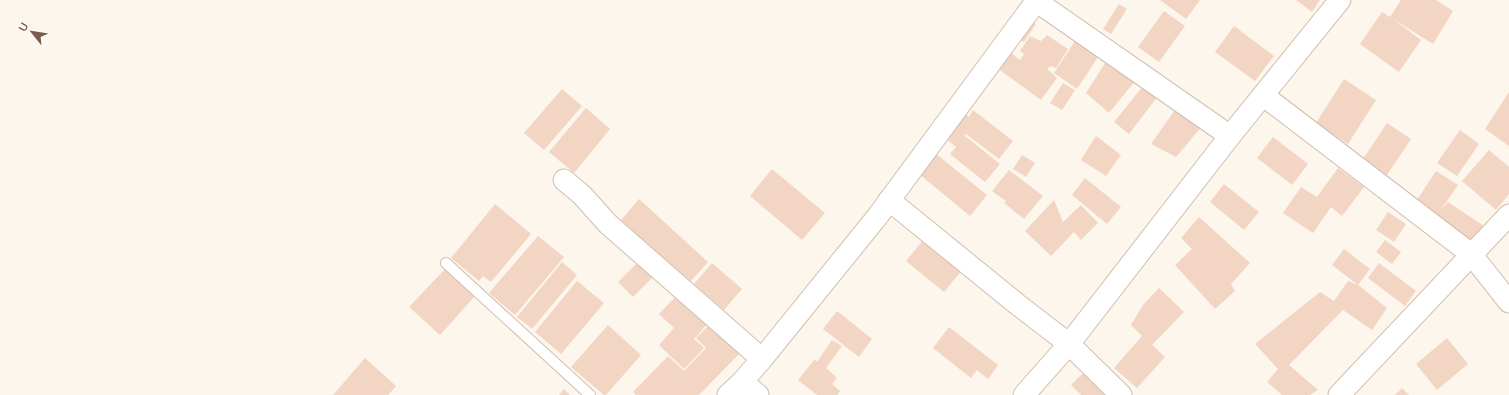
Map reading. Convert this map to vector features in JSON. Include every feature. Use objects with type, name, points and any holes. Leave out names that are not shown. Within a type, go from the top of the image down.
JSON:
[{"type":"street","points":[[758,395],[735,388],[762,359],[889,200],[1037,0],[1230,136]]},
{"type":"street","points":[[1024,395],[1069,344],[1230,136],[1264,96],[1340,0]]},
{"type":"street","points":[[1264,96],[1471,254],[1509,302]]},
{"type":"street","points":[[564,180],[582,195],[608,224],[762,359]]},
{"type":"street","points":[[889,200],[1017,304],[1069,344],[1121,395]]},
{"type":"street","points":[[1339,395],[1509,215]]},
{"type":"lane","points":[[446,263],[590,395]]},
{"type":"building","points":[[1160,0],[1200,0],[1186,19]]},
{"type":"building","points":[[1296,0],[1320,0],[1312,12]]},
{"type":"building","points":[[1401,0],[1436,0],[1453,11],[1433,44],[1393,19],[1421,40],[1399,72],[1360,44],[1382,12],[1390,17]]},
{"type":"building","points":[[1119,4],[1127,9],[1111,34],[1103,29]]},
{"type":"building","points":[[1164,11],[1185,26],[1159,62],[1138,47]]},
{"type":"building","points":[[1026,18],[1036,24],[1024,42],[1014,36]]},
{"type":"building","points":[[1234,26],[1274,56],[1255,81],[1215,52]]},
{"type":"building","points":[[1047,35],[1068,49],[1056,68],[1051,66],[1047,69],[1057,78],[1041,100],[997,68],[1008,51],[1020,60],[1024,54],[1020,51],[1030,36],[1041,41]]},
{"type":"building","points":[[1079,35],[1102,51],[1077,89],[1054,73]]},
{"type":"building","points":[[1109,57],[1135,81],[1109,113],[1086,93]]},
{"type":"building","points":[[1344,79],[1376,100],[1348,144],[1316,123]]},
{"type":"building","points":[[1063,83],[1075,90],[1062,110],[1050,103]]},
{"type":"building","points":[[1144,85],[1158,96],[1129,134],[1114,122]]},
{"type":"building","points":[[562,89],[582,106],[544,150],[524,133]]},
{"type":"building","points":[[1509,92],[1509,146],[1485,129]]},
{"type":"building","points":[[1177,107],[1203,125],[1176,157],[1151,144]]},
{"type":"building","points":[[586,108],[610,129],[574,173],[549,152]]},
{"type":"building","points":[[973,110],[1013,141],[999,159],[966,134],[962,140],[965,136],[1000,164],[985,182],[950,154],[956,147],[944,137],[954,124],[959,128],[956,123],[964,113],[969,117]]},
{"type":"building","points":[[1387,123],[1411,139],[1387,175],[1363,159]]},
{"type":"building","points":[[1460,130],[1479,144],[1457,176],[1437,163]]},
{"type":"building","points":[[1096,136],[1121,155],[1106,176],[1081,160]]},
{"type":"building","points":[[1273,137],[1308,164],[1292,185],[1257,158]]},
{"type":"building","points":[[1489,150],[1509,167],[1509,194],[1496,210],[1462,181]]},
{"type":"building","points":[[935,153],[987,195],[970,216],[919,174]]},
{"type":"building","points":[[1022,155],[1035,163],[1026,177],[1013,169]]},
{"type":"building","points":[[1338,168],[1364,187],[1342,216],[1331,207],[1313,233],[1283,213],[1301,187],[1317,197]]},
{"type":"building","points":[[772,169],[825,213],[802,240],[750,196]]},
{"type":"building","points":[[1009,170],[1043,196],[1024,219],[1004,203],[1006,201],[992,191]]},
{"type":"building","points":[[1436,171],[1458,185],[1440,211],[1448,202],[1484,226],[1471,246],[1415,203]]},
{"type":"building","points":[[1085,178],[1121,207],[1107,224],[1072,195]]},
{"type":"building","points":[[1224,184],[1259,212],[1244,230],[1210,202]]},
{"type":"building","points":[[639,199],[708,262],[690,282],[621,220]]},
{"type":"building","points":[[1054,200],[1063,222],[1081,205],[1098,223],[1081,240],[1074,232],[1051,256],[1025,231]]},
{"type":"building","points":[[495,204],[531,234],[491,282],[483,276],[479,281],[451,258]]},
{"type":"building","points":[[1388,212],[1406,224],[1394,242],[1376,230]]},
{"type":"building","points":[[1199,217],[1250,263],[1231,284],[1235,291],[1215,309],[1175,265],[1192,249],[1181,238]]},
{"type":"building","points":[[538,236],[564,257],[515,315],[489,293]]},
{"type":"building","points":[[924,239],[962,270],[944,292],[906,261]]},
{"type":"building","points":[[1385,240],[1401,252],[1392,264],[1376,252]]},
{"type":"building","points":[[1344,249],[1370,269],[1358,285],[1332,265]]},
{"type":"building","points":[[562,262],[577,275],[532,329],[517,317]]},
{"type":"building","points":[[638,262],[653,277],[633,297],[618,282]]},
{"type":"building","points":[[712,263],[742,289],[724,310],[694,284]]},
{"type":"building","points":[[1379,263],[1416,291],[1405,306],[1368,278]]},
{"type":"building","points":[[445,269],[475,296],[440,335],[409,307]]},
{"type":"building","points":[[577,281],[604,303],[561,354],[535,332]]},
{"type":"building","points":[[1348,281],[1358,285],[1387,308],[1372,330],[1343,310],[1289,365],[1318,390],[1310,395],[1282,395],[1267,382],[1278,369],[1255,344],[1320,292],[1334,301]]},
{"type":"building","points":[[1159,288],[1184,312],[1152,345],[1165,357],[1137,388],[1114,368],[1142,336],[1131,325],[1143,305]]},
{"type":"building","points":[[679,293],[709,322],[694,339],[704,348],[684,369],[659,345],[674,328],[659,314]]},
{"type":"building","points":[[837,311],[872,339],[859,357],[823,329]]},
{"type":"building","points":[[712,322],[742,351],[699,395],[636,395],[633,392],[668,356],[684,371],[706,348],[696,338]]},
{"type":"building","points":[[608,325],[641,355],[606,395],[604,395],[571,367]]},
{"type":"building","points":[[949,327],[998,365],[988,379],[977,370],[971,378],[933,348]]},
{"type":"building","points":[[1447,338],[1468,364],[1437,390],[1416,364]]},
{"type":"building","points":[[832,340],[842,346],[826,368],[837,378],[832,384],[840,391],[837,395],[817,395],[798,380],[815,359],[817,362]]},
{"type":"building","points":[[365,358],[396,386],[388,395],[333,395]]},
{"type":"building","points":[[1089,367],[1116,395],[1081,395],[1071,385]]},
{"type":"building","points":[[1402,388],[1409,395],[1395,395]]},
{"type":"building","points":[[564,389],[570,395],[559,395]]}]
